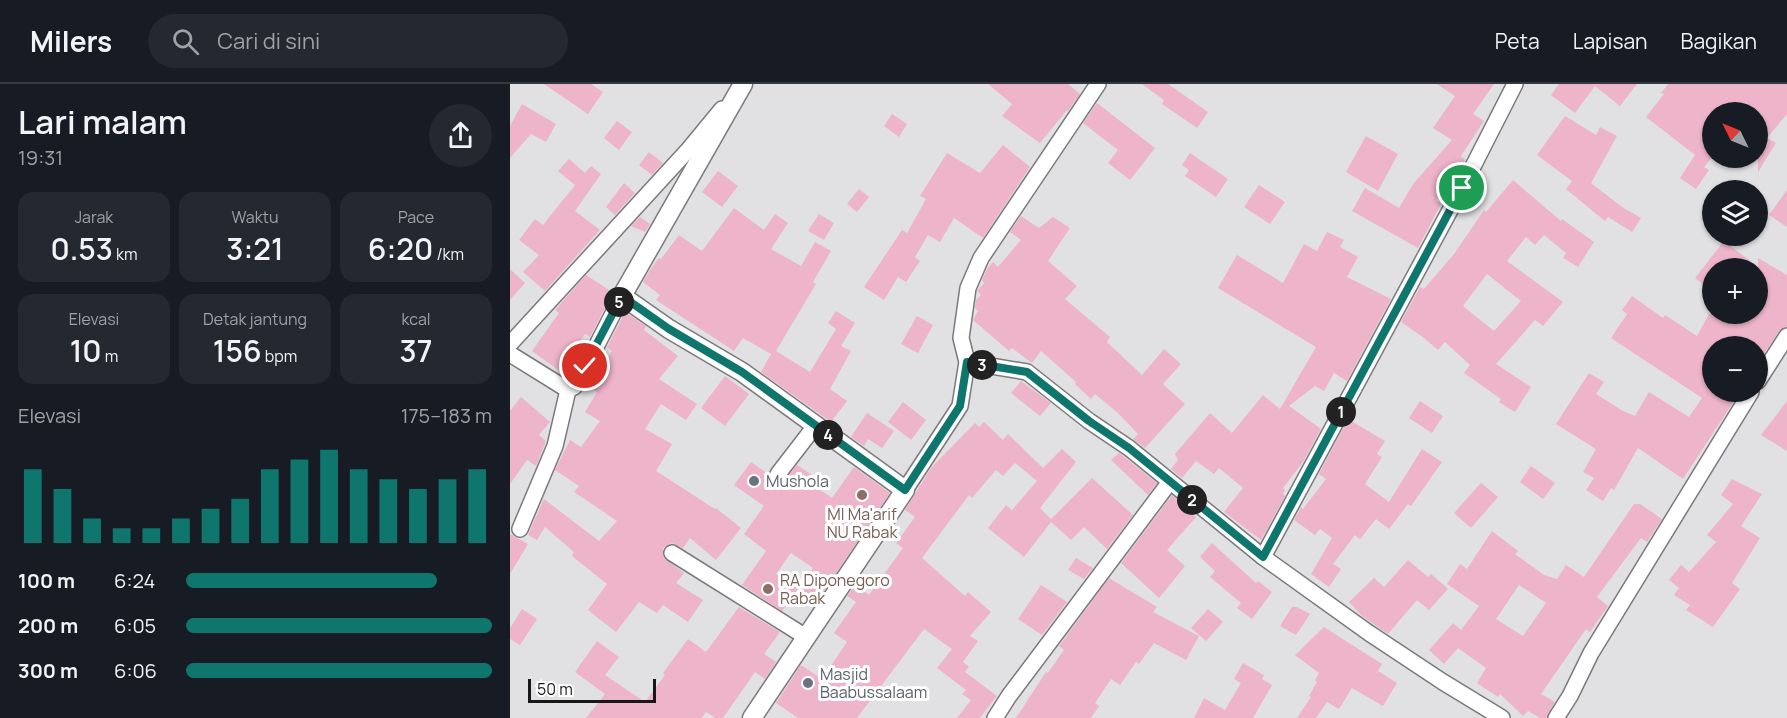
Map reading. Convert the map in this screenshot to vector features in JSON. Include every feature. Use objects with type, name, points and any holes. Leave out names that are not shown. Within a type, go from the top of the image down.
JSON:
[{"type":"street","points":[[568,390],[574,387],[580,378],[622,296],[743,84]]},
{"type":"street","points":[[510,344],[689,149],[743,84]]},
{"type":"street","points":[[752,718],[960,406],[967,362],[961,338],[968,288],[981,258],[1098,84]]},
{"type":"street","points":[[1263,557],[1462,188],[1515,84]]},
{"type":"street","points":[[622,296],[669,329],[742,372],[905,490]]},
{"type":"street","points":[[1768,365],[1787,336]]},
{"type":"street","points":[[510,354],[568,390]]},
{"type":"street","points":[[967,362],[1027,372],[1089,421],[1129,448],[1169,483],[1263,557],[1378,639],[1502,718]]},
{"type":"street","points":[[520,529],[555,446],[568,390]]},
{"type":"street","points":[[1556,718],[1570,696],[1591,652],[1745,402]]},
{"type":"street","points":[[778,474],[815,426]]},
{"type":"street","points":[[995,718],[1009,696],[1169,483]]},
{"type":"street","points":[[672,553],[806,637]]},
{"type":"building","points":[[544,84],[591,84],[603,92],[588,114]]},
{"type":"building","points":[[988,84],[1068,84],[1080,94],[1040,143],[1002,116],[1012,104]]},
{"type":"building","points":[[1142,84],[1168,84],[1208,112],[1197,128],[1162,104],[1164,100]]},
{"type":"building","points":[[1437,84],[1494,84],[1473,114],[1484,121],[1461,156],[1465,160],[1457,175],[1436,200],[1441,204],[1418,248],[1352,211],[1365,188],[1399,208],[1413,184],[1452,140],[1433,128],[1455,96]]},
{"type":"building","points":[[1559,84],[1637,84],[1620,106],[1595,86],[1575,113],[1551,95]]},
{"type":"building","points":[[1668,84],[1787,84],[1787,114],[1768,137],[1768,102],[1702,102],[1702,168],[1709,170],[1696,189],[1680,178],[1695,155],[1646,117],[1664,94],[1661,93]]},
{"type":"building","points":[[1097,103],[1155,148],[1130,180],[1108,163],[1118,150],[1083,123]]},
{"type":"building","points":[[522,104],[556,124],[546,142],[531,134],[510,158],[510,126]]},
{"type":"building","points":[[892,114],[907,124],[899,137],[884,126]]},
{"type":"building","points":[[1565,116],[1596,135],[1600,127],[1617,136],[1591,183],[1622,207],[1641,218],[1632,232],[1608,217],[1605,221],[1566,189],[1572,181],[1537,155]]},
{"type":"building","points":[[617,121],[632,132],[619,150],[604,138]]},
{"type":"building","points":[[1366,136],[1398,154],[1378,191],[1346,172]]},
{"type":"building","points":[[1768,139],[1776,143],[1768,156]]},
{"type":"building","points":[[1003,145],[1030,167],[983,238],[954,218],[940,242],[928,235],[915,257],[920,261],[906,282],[898,277],[884,300],[864,287],[902,230],[907,233],[926,199],[920,196],[947,153],[980,173]]},
{"type":"building","points":[[649,152],[663,163],[652,175],[639,165]]},
{"type":"building","points":[[1190,153],[1228,179],[1216,197],[1185,176],[1189,170],[1182,165]]},
{"type":"building","points":[[569,159],[585,173],[591,166],[601,174],[575,211],[600,230],[545,291],[523,272],[539,255],[519,240],[535,219],[543,225],[575,185],[558,171]]},
{"type":"building","points":[[718,171],[738,186],[722,207],[702,192]]},
{"type":"building","points":[[1513,180],[1561,221],[1562,219],[1594,242],[1578,267],[1563,258],[1566,253],[1544,235],[1535,245],[1526,237],[1507,261],[1563,302],[1543,326],[1535,320],[1496,364],[1531,387],[1515,412],[1499,402],[1501,399],[1464,373],[1470,365],[1445,342],[1438,350],[1401,322],[1420,287],[1424,289],[1454,254],[1484,210],[1486,212]],"holes":[[[1487,274],[1521,301],[1494,331],[1463,306]]]},
{"type":"building","points":[[624,183],[635,193],[615,215],[606,207]]},
{"type":"building","points":[[1259,185],[1285,202],[1270,224],[1244,207]]},
{"type":"building","points":[[859,189],[869,197],[857,212],[847,204]]},
{"type":"building","points":[[1787,190],[1787,227],[1769,215]]},
{"type":"building","points":[[734,208],[764,230],[775,214],[788,223],[771,249],[801,266],[815,242],[831,251],[813,282],[816,284],[776,351],[810,372],[836,329],[828,323],[836,311],[855,323],[841,346],[851,351],[830,389],[847,401],[831,422],[761,372],[771,354],[743,338],[734,351],[656,300],[660,295],[643,282],[659,258],[661,259],[679,235],[702,251]]},
{"type":"building","points":[[819,214],[834,223],[824,240],[808,231]]},
{"type":"building","points":[[1021,216],[1039,228],[1053,217],[1070,228],[1048,261],[1077,286],[1065,299],[1110,337],[1107,342],[1142,375],[1164,349],[1181,364],[1163,384],[1185,404],[1145,448],[1133,439],[1138,434],[1118,413],[1095,394],[1091,399],[1075,384],[1076,382],[1041,351],[1032,363],[1012,348],[1009,351],[973,320],[978,311],[975,308],[976,300],[981,295],[977,291],[984,283],[982,280],[987,269],[993,262],[998,267],[1021,240],[1010,232]]},
{"type":"building","points":[[640,217],[650,224],[645,232],[631,226]]},
{"type":"building","points":[[1327,232],[1344,240],[1340,247],[1358,257],[1347,277],[1391,299],[1347,381],[1334,373],[1324,391],[1315,386],[1289,406],[1321,429],[1303,462],[1283,488],[1285,496],[1261,540],[1224,512],[1243,488],[1219,468],[1214,474],[1196,461],[1182,478],[1171,469],[1178,460],[1175,454],[1210,413],[1232,433],[1263,395],[1280,409],[1316,347],[1218,288],[1237,255],[1283,283],[1304,244],[1317,251]]},
{"type":"building","points":[[1720,246],[1731,246],[1746,258],[1711,258]]},
{"type":"building","points":[[1768,264],[1787,275],[1787,326],[1779,331],[1768,348],[1768,336],[1702,336],[1702,398],[1611,338],[1627,314],[1622,310],[1632,296],[1663,318],[1665,315],[1697,336],[1704,324],[1768,324]]},
{"type":"building","points":[[510,269],[525,283],[510,300]]},
{"type":"building","points":[[1702,269],[1702,283],[1695,278]]},
{"type":"building","points":[[586,275],[612,292],[611,296],[590,337],[585,334],[558,370],[532,351],[559,313],[555,310]]},
{"type":"building","points":[[625,312],[646,326],[644,330],[678,356],[659,379],[697,404],[686,420],[661,404],[645,429],[672,444],[656,471],[716,508],[741,528],[716,560],[690,538],[683,548],[672,543],[663,548],[664,558],[684,573],[676,583],[703,600],[688,622],[663,605],[657,613],[639,602],[616,632],[588,610],[607,584],[572,556],[574,552],[545,527],[537,540],[528,535],[544,499],[599,541],[617,521],[574,492],[579,486],[555,470],[570,440],[581,447],[600,421],[585,412],[597,392],[590,388],[612,351],[607,347]]},
{"type":"building","points":[[917,316],[933,325],[918,353],[901,344]]},
{"type":"building","points":[[1589,373],[1604,382],[1596,394],[1623,411],[1635,416],[1649,392],[1689,417],[1702,398],[1702,402],[1733,402],[1683,479],[1638,448],[1614,490],[1611,488],[1603,501],[1586,490],[1594,478],[1583,472],[1596,449],[1556,424]]},
{"type":"building","points":[[725,376],[749,394],[725,426],[701,408]]},
{"type":"building","points":[[1021,381],[1051,403],[1040,416],[1011,393]]},
{"type":"building","points":[[521,397],[550,422],[539,435],[546,441],[536,466],[527,460],[510,484],[510,411]]},
{"type":"building","points":[[1420,401],[1443,416],[1432,433],[1409,418]]},
{"type":"building","points":[[1787,401],[1787,451],[1761,435]]},
{"type":"building","points":[[903,402],[926,420],[911,440],[888,422]]},
{"type":"building","points":[[867,413],[894,431],[882,448],[868,439],[864,446],[851,437]]},
{"type":"building","points":[[1348,419],[1385,441],[1377,454],[1382,457],[1365,484],[1389,502],[1422,449],[1442,462],[1411,506],[1408,504],[1389,529],[1376,519],[1360,539],[1355,535],[1333,564],[1341,569],[1329,587],[1311,574],[1332,538],[1320,529],[1315,535],[1294,520],[1301,507],[1303,509],[1326,479],[1319,474]]},
{"type":"building","points":[[984,422],[1003,440],[1008,434],[1043,468],[1062,449],[1076,462],[1040,508],[1051,519],[1092,478],[1133,515],[1107,549],[1084,527],[1071,540],[1051,522],[1024,557],[988,528],[1006,505],[1012,510],[1037,481],[1015,463],[1003,476],[996,470],[972,498],[969,495],[922,558],[965,596],[968,592],[991,612],[970,636],[978,641],[963,662],[969,667],[965,672],[997,696],[980,718],[957,718],[971,700],[962,694],[966,690],[937,668],[952,649],[924,629],[857,718],[798,718],[776,703],[801,665],[822,679],[847,642],[834,633],[856,602],[847,596],[855,585],[869,595],[903,548],[896,543],[915,517],[905,510],[931,468],[975,423],[979,427]]},
{"type":"building","points":[[1119,453],[1157,483],[1148,495],[1111,460]]},
{"type":"building","points":[[751,462],[768,474],[777,484],[785,480],[797,465],[812,475],[807,481],[832,498],[854,467],[890,493],[814,606],[796,595],[813,568],[791,553],[776,574],[798,589],[782,611],[742,585],[766,551],[744,534],[764,506],[734,485]]},
{"type":"building","points":[[1531,466],[1555,483],[1543,499],[1520,482]]},
{"type":"building","points":[[1732,479],[1762,494],[1741,526],[1760,538],[1732,583],[1740,589],[1713,627],[1686,610],[1690,605],[1674,595],[1679,588],[1669,580],[1681,565],[1689,572],[1716,542],[1707,535],[1733,504],[1721,495]]},
{"type":"building","points":[[1481,483],[1498,497],[1471,528],[1454,513]]},
{"type":"building","points":[[1172,495],[1196,517],[1167,550],[1185,566],[1159,598],[1121,563]]},
{"type":"building","points":[[1634,504],[1640,504],[1662,519],[1647,542],[1641,538],[1597,597],[1608,606],[1590,632],[1586,629],[1541,694],[1555,702],[1546,718],[1540,718],[1528,711],[1523,716],[1500,694],[1498,697],[1477,683],[1486,668],[1458,648],[1444,664],[1429,650],[1453,623],[1461,630],[1479,606],[1447,584],[1460,564],[1467,569],[1492,531],[1518,551],[1515,554],[1544,575],[1557,579],[1566,565],[1584,577]],"holes":[[[1519,585],[1546,603],[1523,636],[1496,619]]]},
{"type":"building","points":[[510,534],[528,544],[510,574]]},
{"type":"building","points":[[1212,543],[1256,583],[1258,581],[1272,592],[1252,619],[1237,608],[1241,603],[1210,577],[1215,571],[1200,557]]},
{"type":"building","points":[[1076,558],[1093,568],[1084,579],[1068,570]]},
{"type":"building","points":[[1408,560],[1428,577],[1431,574],[1448,589],[1429,610],[1417,600],[1388,634],[1362,616],[1349,602],[1374,578],[1384,587]]},
{"type":"building","points":[[1109,578],[1157,607],[1153,612],[1199,636],[1186,660],[1154,643],[1139,664],[1136,662],[1120,685],[1111,679],[1095,703],[1099,706],[1091,718],[1016,718],[1046,672],[1048,673],[1064,650],[1059,646]]},
{"type":"building","points":[[1041,585],[1067,602],[1042,635],[1018,619]]},
{"type":"building","points":[[739,607],[780,632],[764,654],[776,662],[765,679],[755,672],[723,718],[715,718],[706,712],[702,718],[586,718],[605,694],[575,672],[597,641],[619,657],[605,675],[645,702],[688,639],[706,652]]},
{"type":"building","points":[[1292,607],[1297,607],[1310,614],[1296,635],[1280,626]]},
{"type":"building","points":[[522,609],[537,619],[520,645],[510,639],[510,628]]},
{"type":"building","points":[[1208,609],[1223,622],[1206,641],[1191,628]]},
{"type":"building","points":[[1324,627],[1382,664],[1378,671],[1397,683],[1383,706],[1352,688],[1339,709],[1327,702],[1316,718],[1297,718],[1311,697],[1309,696],[1319,673],[1295,655]]},
{"type":"building","points":[[1243,663],[1264,675],[1262,679],[1272,685],[1253,718],[1194,718],[1204,698],[1225,710],[1241,683],[1234,679]]},
{"type":"place","name":"Mushola","points":[[754,481]]},
{"type":"place","name":"MI Ma'arif NU Rabak","points":[[862,495]]},
{"type":"place","name":"RA Diponegoro Rabak","points":[[768,589]]},
{"type":"place","name":"Masjid Baabussalaam","points":[[808,683]]},
{"type":"route","points":[[585,366],[622,296],[669,329],[742,372],[905,490],[960,406],[967,362],[1027,372],[1089,421],[1129,448],[1169,483],[1263,557],[1462,188]]}]
